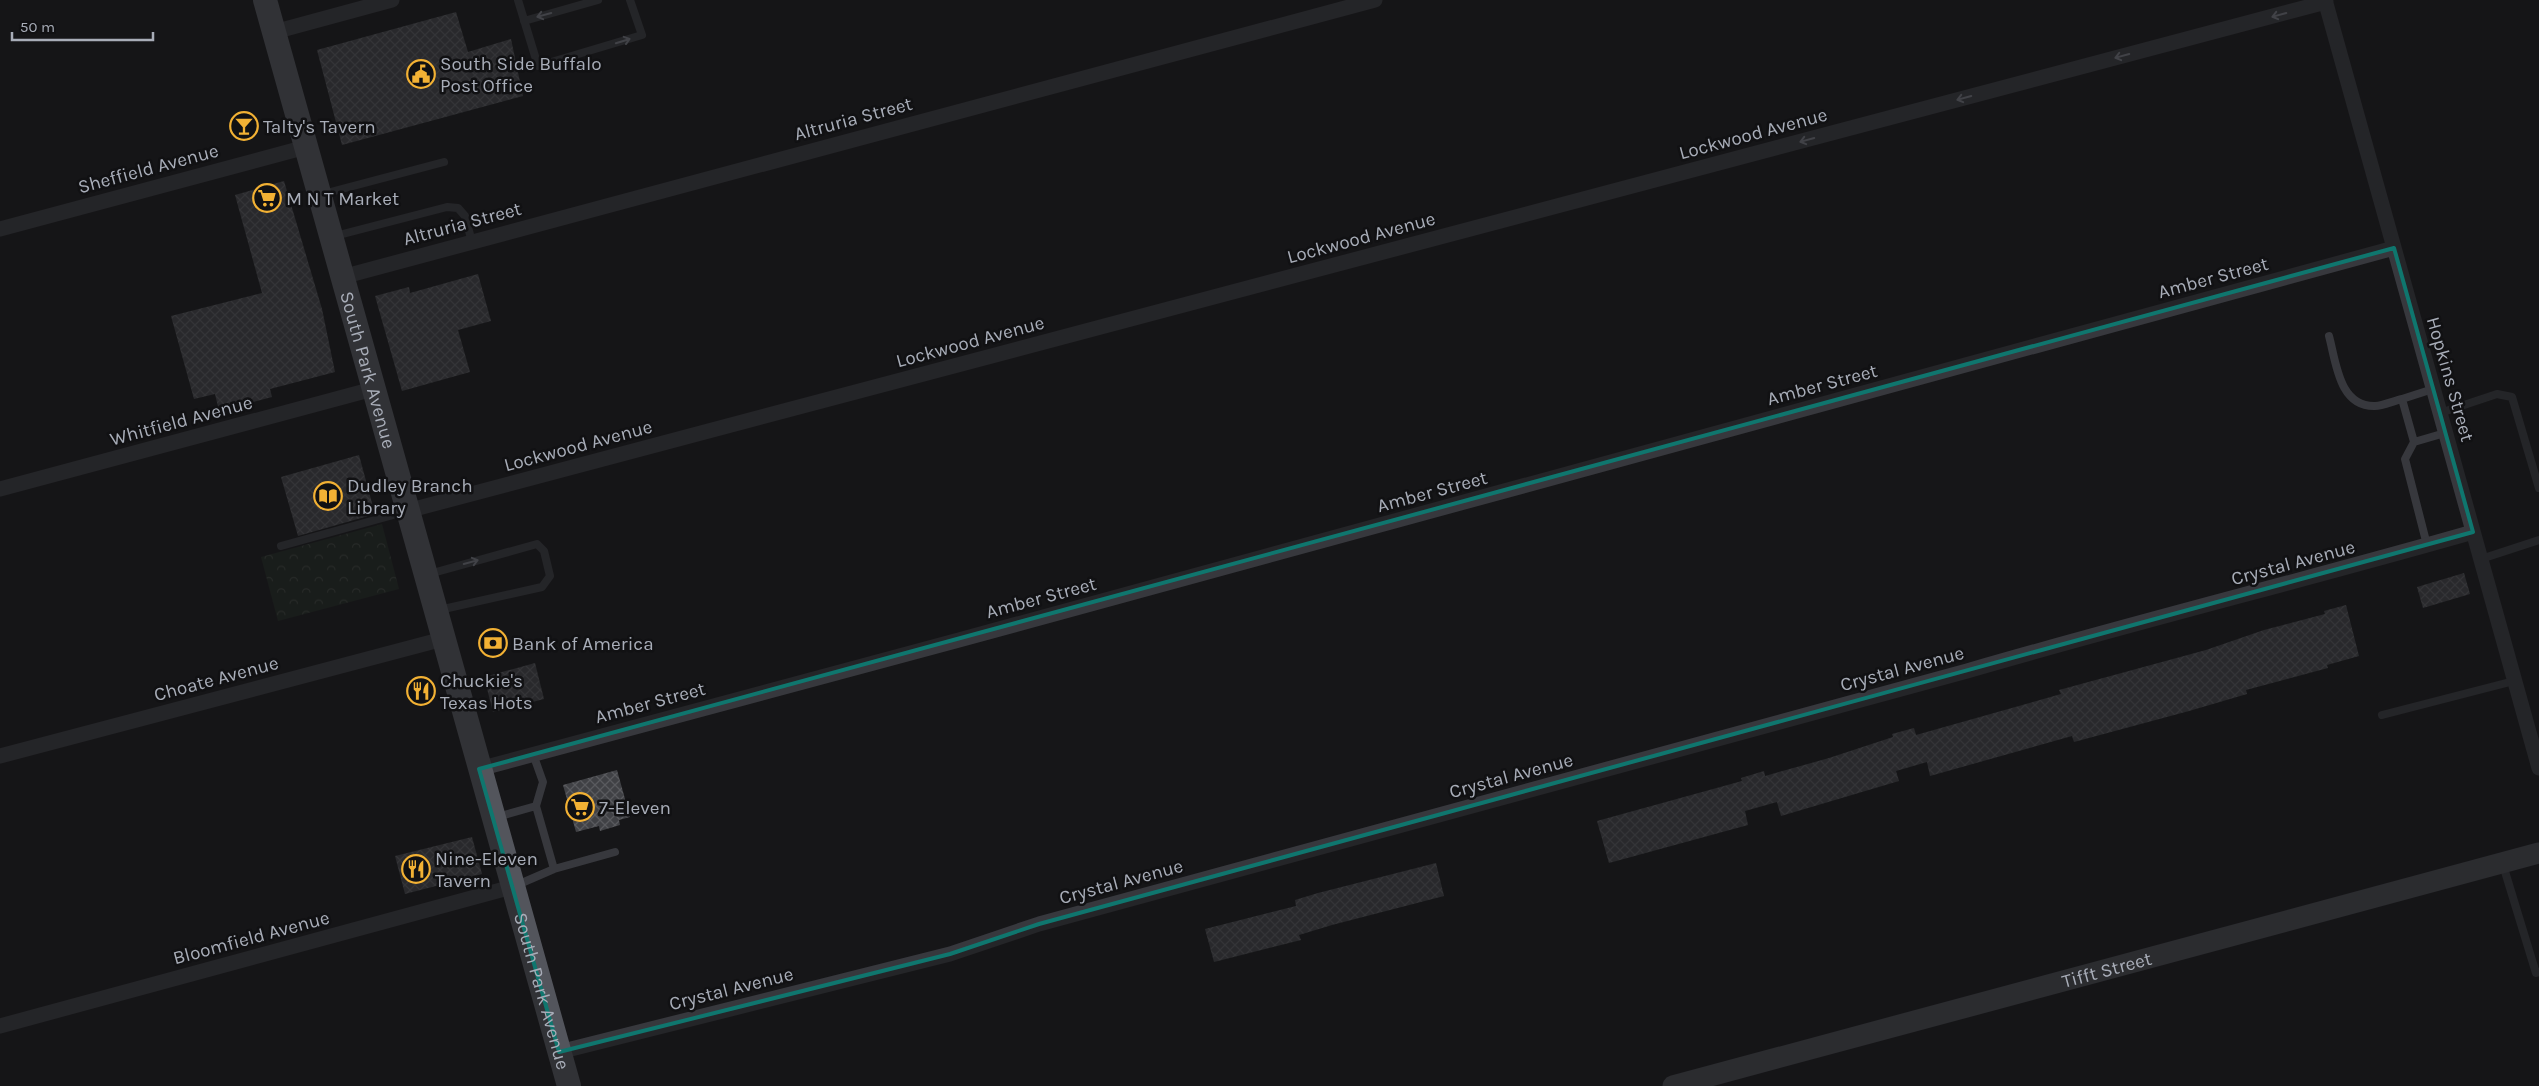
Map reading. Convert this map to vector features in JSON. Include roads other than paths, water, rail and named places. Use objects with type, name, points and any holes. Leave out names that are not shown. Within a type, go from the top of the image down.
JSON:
[{"type":"main road","name":"South Park Avenue","points":[[265,0],[434,611],[569,1086]]},
{"type":"street","points":[[274,32],[392,0]]},
{"type":"street","name":"Altruria Street","points":[[342,277],[1375,0]]},
{"type":"street","name":"Hopkins Street","points":[[2325,1],[2539,768]]},
{"type":"street","name":"Lockwood Avenue","points":[[407,511],[2325,1]]},
{"type":"street","name":"Sheffield Avenue","points":[[0,228],[306,147]]},
{"type":"street","name":"Amber Street","points":[[479,769],[2394,248]]},
{"type":"street","name":"Whitfield Avenue","points":[[0,489],[373,389]]},
{"type":"street","name":"Crystal Avenue","points":[[559,1052],[950,954],[1039,924],[1958,674],[2100,633],[2309,579],[2473,532]]},
{"type":"street","name":"Choate Avenue","points":[[0,756],[443,639]]},
{"type":"street","name":"Tifft Street","points":[[1673,1086],[2539,853]]},
{"type":"street","name":"Bloomfield Avenue","points":[[0,1026],[512,887]]},
{"type":"lane","points":[[518,0],[538,66],[642,35],[630,0]]},
{"type":"lane","points":[[524,21],[598,0]]},
{"type":"lane","points":[[318,195],[444,162]]},
{"type":"lane","points":[[330,237],[447,207],[458,208],[465,216],[472,242]]},
{"type":"lane","points":[[2329,336],[2344,391],[2354,400],[2376,406],[2433,389]]},
{"type":"lane","points":[[2440,413],[2497,394],[2512,397],[2539,488]]},
{"type":"lane","points":[[2402,399],[2414,442],[2405,459],[2427,545]]},
{"type":"lane","points":[[2414,442],[2445,433]]},
{"type":"lane","points":[[281,546],[407,511]]},
{"type":"lane","points":[[2481,559],[2539,540]]},
{"type":"lane","points":[[424,575],[537,544],[544,551],[550,576],[542,587],[434,611]]},
{"type":"lane","points":[[2382,715],[2514,680]]},
{"type":"lane","points":[[533,754],[543,782],[536,806],[554,870]]},
{"type":"lane","points":[[493,818],[536,806]]},
{"type":"lane","points":[[512,887],[554,870],[615,852]]},
{"type":"lane","points":[[2502,863],[2536,973],[2539,972]]},
{"type":"place","name":"South Side Buffalo Post Office","points":[[421,74]]},
{"type":"place","name":"Talty's Tavern","points":[[244,126]]},
{"type":"place","name":"M N T Market","points":[[267,198]]},
{"type":"place","name":"Dudley Branch Library","points":[[328,496]]},
{"type":"place","name":"Bank of America","points":[[493,643]]},
{"type":"place","name":"Chuckie's Texas Hots","points":[[421,691]]},
{"type":"place","name":"7-Eleven","points":[[580,807]]},
{"type":"place","name":"Nine-Eleven Tavern","points":[[416,869]]}]
